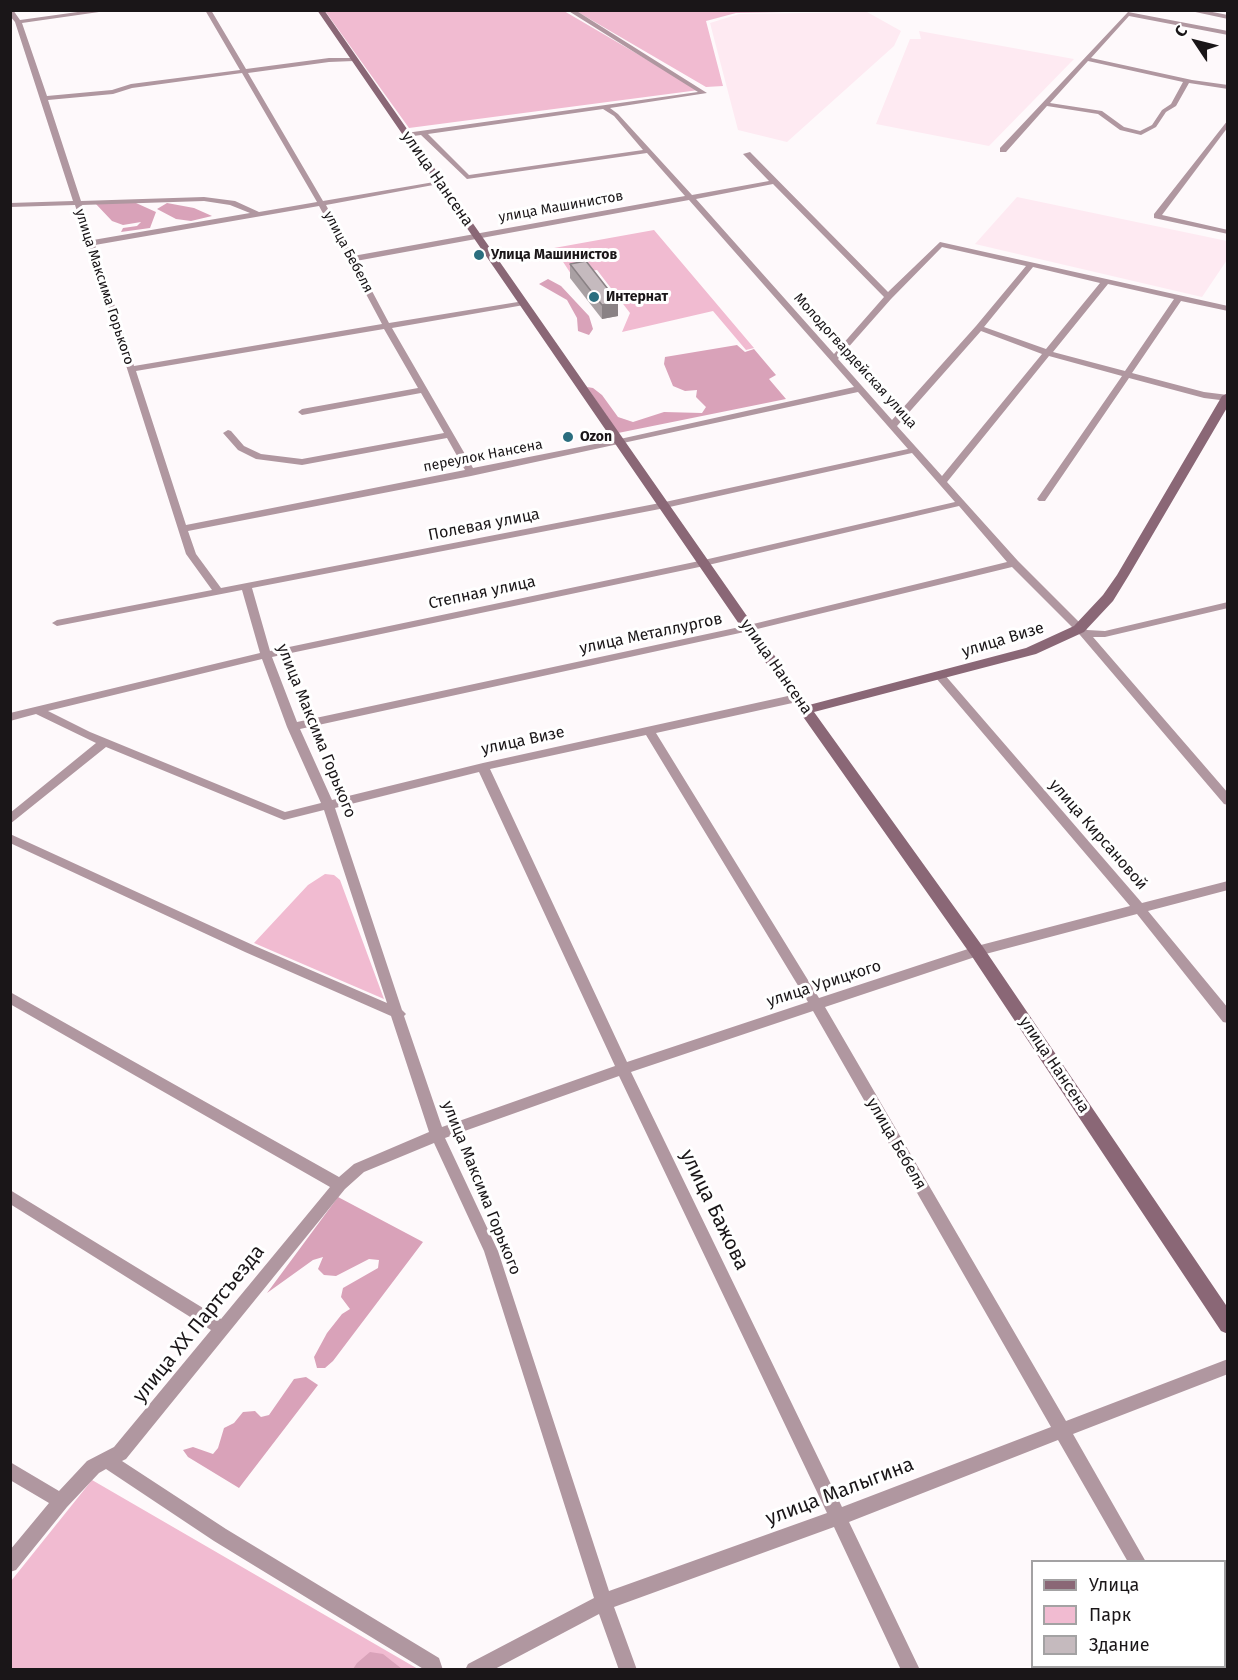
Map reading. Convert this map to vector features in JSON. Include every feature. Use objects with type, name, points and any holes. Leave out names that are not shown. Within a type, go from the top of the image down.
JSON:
[{"type":"main road","name":"улица Нансена","points":[[320,10],[802,704],[977,951],[1227,1325]]},
{"type":"main road","name":"улица Визе","points":[[802,704],[940,676],[1031,651],[1081,631],[1118,583],[1227,397]]},
{"type":"street","name":"улица Максима Горького","points":[[10,10],[18,22],[44,99],[182,529],[191,554],[219,592]]},
{"type":"street","points":[[18,22],[110,10]]},
{"type":"street","name":"улица Бебеля","points":[[208,10],[321,203],[386,325],[471,472]]},
{"type":"street","points":[[406,135],[704,93],[570,10]]},
{"type":"street","points":[[1189,10],[1227,17]]},
{"type":"street","points":[[1003,150],[1128,14],[1227,33]]},
{"type":"street","points":[[44,99],[113,92],[130,86],[329,60],[354,59]]},
{"type":"street","points":[[1087,59],[1187,81],[1227,87]]},
{"type":"street","points":[[1045,104],[1100,112],[1122,129],[1141,133],[1154,126],[1164,111],[1174,105],[1187,81]]},
{"type":"street","name":"Молодогвардейская улица","points":[[605,108],[616,115],[649,151],[1014,563],[1081,631],[1227,801]]},
{"type":"street","points":[[1227,122],[1157,216],[1225,231],[1227,223]]},
{"type":"street","points":[[423,133],[467,177],[649,151]]},
{"type":"street","points":[[747,154],[888,297]]},
{"type":"street","name":"улица Машинистов","points":[[352,260],[774,182]]},
{"type":"street","points":[[90,243],[440,183]]},
{"type":"street","points":[[10,205],[204,200],[232,203],[258,214]]},
{"type":"street","points":[[833,360],[888,297],[940,244],[1227,309]]},
{"type":"street","points":[[893,425],[980,328],[1032,264]]},
{"type":"street","points":[[943,481],[1106,281]]},
{"type":"street","points":[[1042,499],[1179,298]]},
{"type":"street","points":[[132,369],[524,303]]},
{"type":"street","points":[[980,328],[1048,353],[1204,395],[1227,397]]},
{"type":"street","name":"переулок Нансена","points":[[182,529],[620,442],[859,389]]},
{"type":"street","points":[[302,412],[424,390]]},
{"type":"street","points":[[228,433],[241,448],[259,457],[302,462],[450,435]]},
{"type":"street","name":"Полевая улица","points":[[57,623],[665,505],[915,450]]},
{"type":"street","name":"Степная улица","points":[[10,717],[266,655],[704,563],[961,503]]},
{"type":"street","name":"улица Металлургов","points":[[292,727],[749,628],[1014,563]]},
{"type":"street","name":"улица Максима Горького","points":[[246,587],[266,655],[292,727],[328,805],[399,1014],[437,1135],[491,1251],[628,1670]]},
{"type":"street","points":[[1081,631],[1106,634],[1227,606]]},
{"type":"street","name":"улица Кирсановой","points":[[940,676],[1139,908],[1227,1018]]},
{"type":"street","name":"улица Визе","points":[[38,711],[105,742],[284,816],[483,767],[649,730],[802,704]]},
{"type":"street","name":"улица Бебеля","points":[[649,730],[816,1004],[1137,1560]]},
{"type":"street","points":[[10,820],[105,742]]},
{"type":"street","name":"улица Бажова","points":[[483,767],[623,1069],[911,1670]]},
{"type":"street","points":[[10,838],[250,949],[399,1014]]},
{"type":"street","name":"улица Урицкого","points":[[437,1135],[623,1069],[977,951],[1227,885]]},
{"type":"street","points":[[10,997],[340,1185]]},
{"type":"street","name":"улица XX Партсъезда","points":[[10,1564],[61,1501],[93,1467],[120,1453],[340,1185],[359,1168],[437,1135]]},
{"type":"street","points":[[10,1196],[222,1328]]},
{"type":"street","name":"улица Малыгина","points":[[474,1670],[604,1602],[838,1517],[1227,1366]]},
{"type":"street","points":[[107,1460],[220,1535],[433,1664],[434,1670]]},
{"type":"street","points":[[10,1470],[61,1501]]},
{"type":"shaded area","points":[[867,12],[901,31],[894,46],[787,142],[738,130],[710,23],[739,14]]},
{"type":"shaded area","points":[[919,31],[1074,59],[989,146],[876,124],[910,39],[921,39]]},
{"type":"shaded area","points":[[1017,197],[1227,241],[1227,260],[1202,297],[975,244]]},
{"type":"shaded area","points":[[95,203],[136,203],[156,212],[150,228],[121,232],[123,228],[137,226],[141,222],[123,225],[112,221]]},
{"type":"shaded area","points":[[167,203],[194,208],[212,216],[191,221],[176,219],[157,209]]},
{"type":"shaded area","points":[[548,279],[561,286],[589,316],[593,329],[589,335],[578,331],[577,318],[567,300],[539,284]]},
{"type":"shaded area","points":[[737,345],[745,352],[754,349],[776,375],[769,379],[786,399],[618,433],[587,387],[593,388],[602,395],[618,417],[633,422],[664,412],[702,413],[706,407],[696,397],[697,390],[685,391],[673,386],[664,364],[665,357]]},
{"type":"shaded area","points":[[338,1197],[423,1242],[333,1361],[325,1368],[317,1368],[314,1357],[327,1333],[342,1314],[350,1309],[341,1297],[343,1288],[378,1268],[379,1260],[369,1259],[336,1276],[324,1275],[318,1269],[323,1257],[313,1260],[267,1293]]},
{"type":"shaded area","points":[[306,1377],[318,1385],[239,1488],[188,1457],[183,1450],[193,1447],[213,1454],[218,1448],[224,1428],[234,1423],[243,1412],[255,1411],[261,1417],[269,1415],[294,1379]]},
{"type":"shaded area","points":[[370,1652],[383,1654],[402,1669],[353,1669]]},
{"type":"green space","points":[[325,11],[564,11],[699,90],[409,128]]},
{"type":"green space","points":[[576,11],[833,11],[736,13],[706,21],[723,86],[706,87]]},
{"type":"green space","points":[[654,230],[754,348],[746,350],[713,311],[622,332],[630,313],[597,270],[571,274],[554,248]]},
{"type":"green space","points":[[325,874],[334,875],[340,880],[384,999],[254,943],[308,885]]},
{"type":"green space","points":[[92,1480],[418,1669],[11,1670],[11,1581]]},
{"type":"building","points":[[586,261],[618,302],[602,305],[570,264]]},
{"type":"place","name":"Улица Машинистов","points":[[479,255]]},
{"type":"place","name":"Интернат","points":[[594,297]]},
{"type":"place","name":"Ozon","points":[[568,437]]}]
